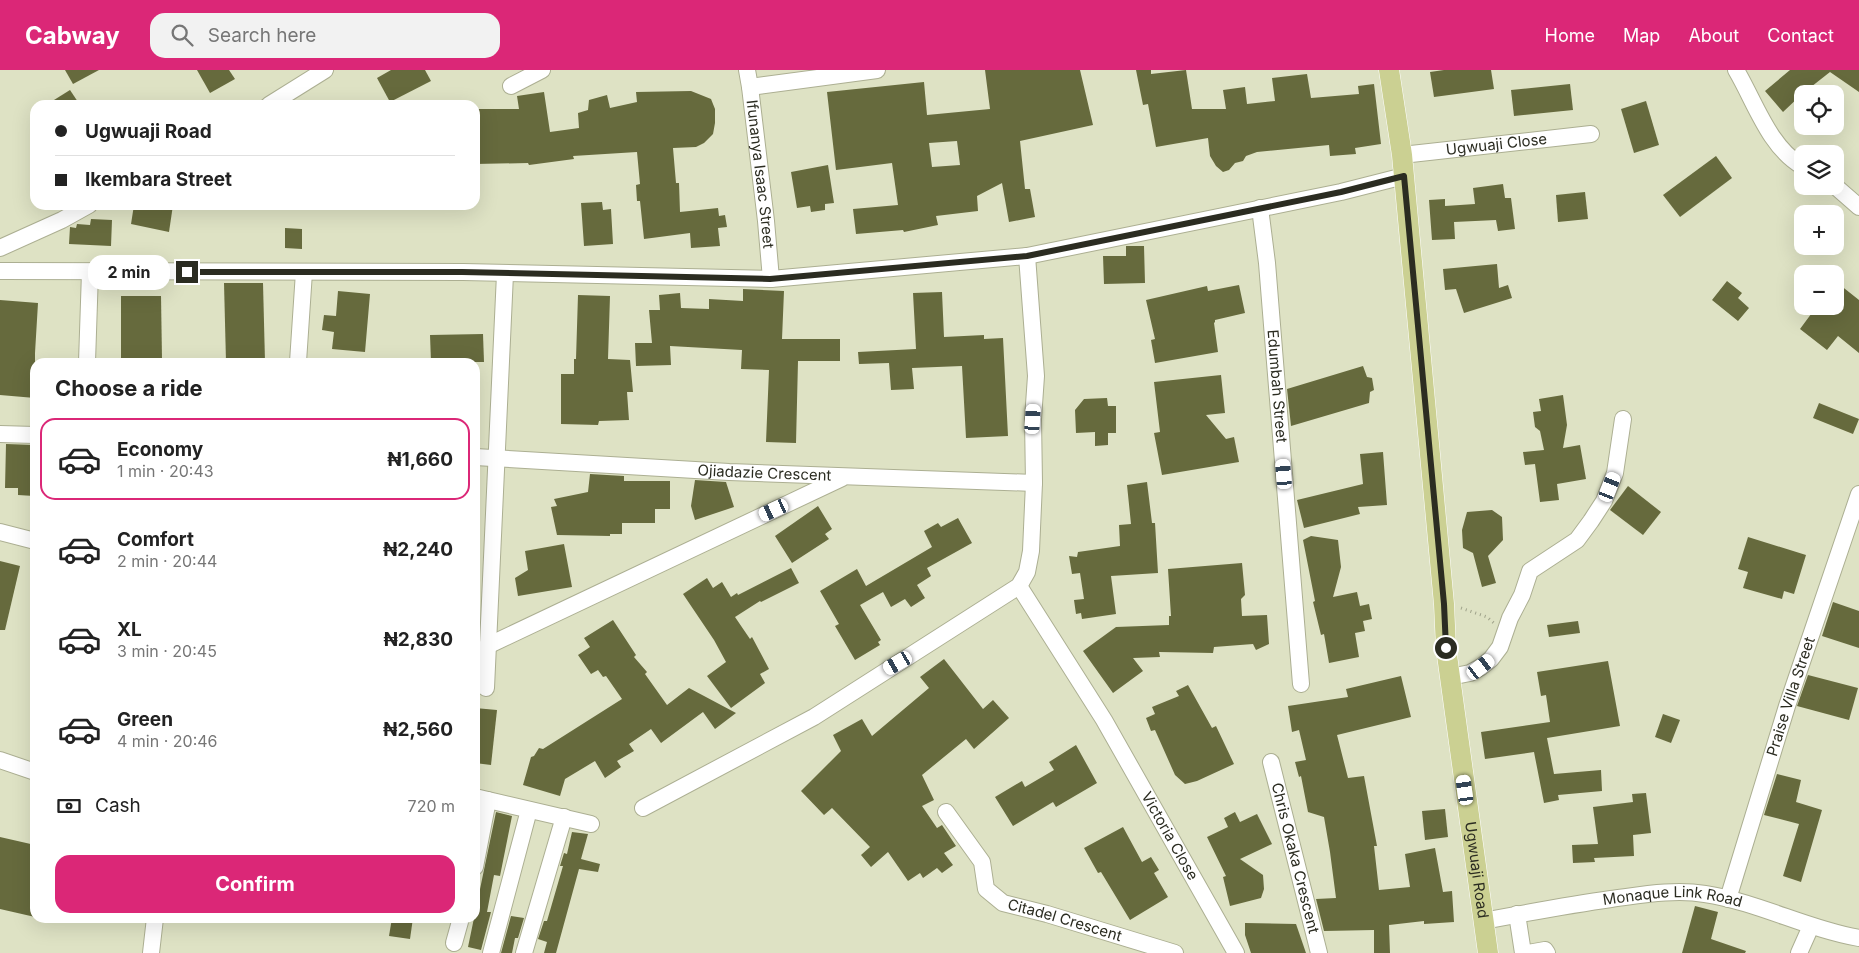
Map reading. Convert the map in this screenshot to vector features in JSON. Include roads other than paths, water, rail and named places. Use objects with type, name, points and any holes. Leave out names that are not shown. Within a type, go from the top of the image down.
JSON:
[{"type":"main road","name":"Ugwuaji Road","points":[[1390,70],[1402,155],[1444,604],[1446,648],[1488,953]]},
{"type":"street","points":[[277,100],[325,70]]},
{"type":"street","points":[[511,86],[542,70]]},
{"type":"street","name":"Ifunanya Isaac Street","points":[[747,70],[766,222],[770,279]]},
{"type":"street","points":[[750,87],[877,70]]},
{"type":"street","points":[[1736,70],[1779,145],[1794,161]]},
{"type":"street","name":"Ugwuaji Close","points":[[1402,155],[1591,134]]},
{"type":"street","points":[[0,271],[462,272],[770,279],[1027,256],[1341,192],[1404,176]]},
{"type":"street","points":[[1844,194],[1859,207]]},
{"type":"street","name":"Edumbah Street","points":[[1260,208],[1301,684]]},
{"type":"street","points":[[0,248],[80,210]]},
{"type":"street","points":[[642,808],[814,718],[884,671],[1020,586],[1027,572],[1031,551],[1034,483],[1033,419],[1036,376],[1027,256]]},
{"type":"street","points":[[87,358],[90,272]]},
{"type":"street","points":[[298,358],[304,272]]},
{"type":"street","points":[[486,688],[505,274]]},
{"type":"street","points":[[1450,677],[1470,673],[1491,659],[1500,647],[1530,571],[1577,540],[1604,501],[1615,473],[1623,419]]},
{"type":"street","points":[[0,434],[30,435]]},
{"type":"street","name":"Ojiadazie Crescent","points":[[480,457],[728,472],[1034,483]]},
{"type":"street","points":[[487,646],[846,476]]},
{"type":"street","name":"Praise Villa Street","points":[[1728,899],[1786,706],[1859,494]]},
{"type":"street","points":[[0,532],[30,540]]},
{"type":"street","name":"Victoria Close","points":[[1020,586],[1104,720],[1236,953]]},
{"type":"street","points":[[0,760],[30,770]]},
{"type":"street","name":"Chris Okaka Crescent","points":[[1271,762],[1319,953]]},
{"type":"street","points":[[480,818],[482,798],[592,824]]},
{"type":"street","points":[[491,953],[529,810]]},
{"type":"street","name":"Citadel Crescent","points":[[946,812],[982,862],[986,889],[1003,903],[1175,953]]},
{"type":"street","points":[[524,953],[564,818]]},
{"type":"street","name":"Monaque Link Road","points":[[1483,921],[1629,897],[1683,891],[1728,899],[1810,926],[1859,938]]},
{"type":"street","points":[[1517,914],[1523,953]]},
{"type":"street","points":[[150,953],[154,923]]},
{"type":"street","points":[[454,943],[460,923]]},
{"type":"street","points":[[1799,953],[1810,926]]},
{"type":"street","points":[[1528,953],[1545,950],[1548,953]]}]
